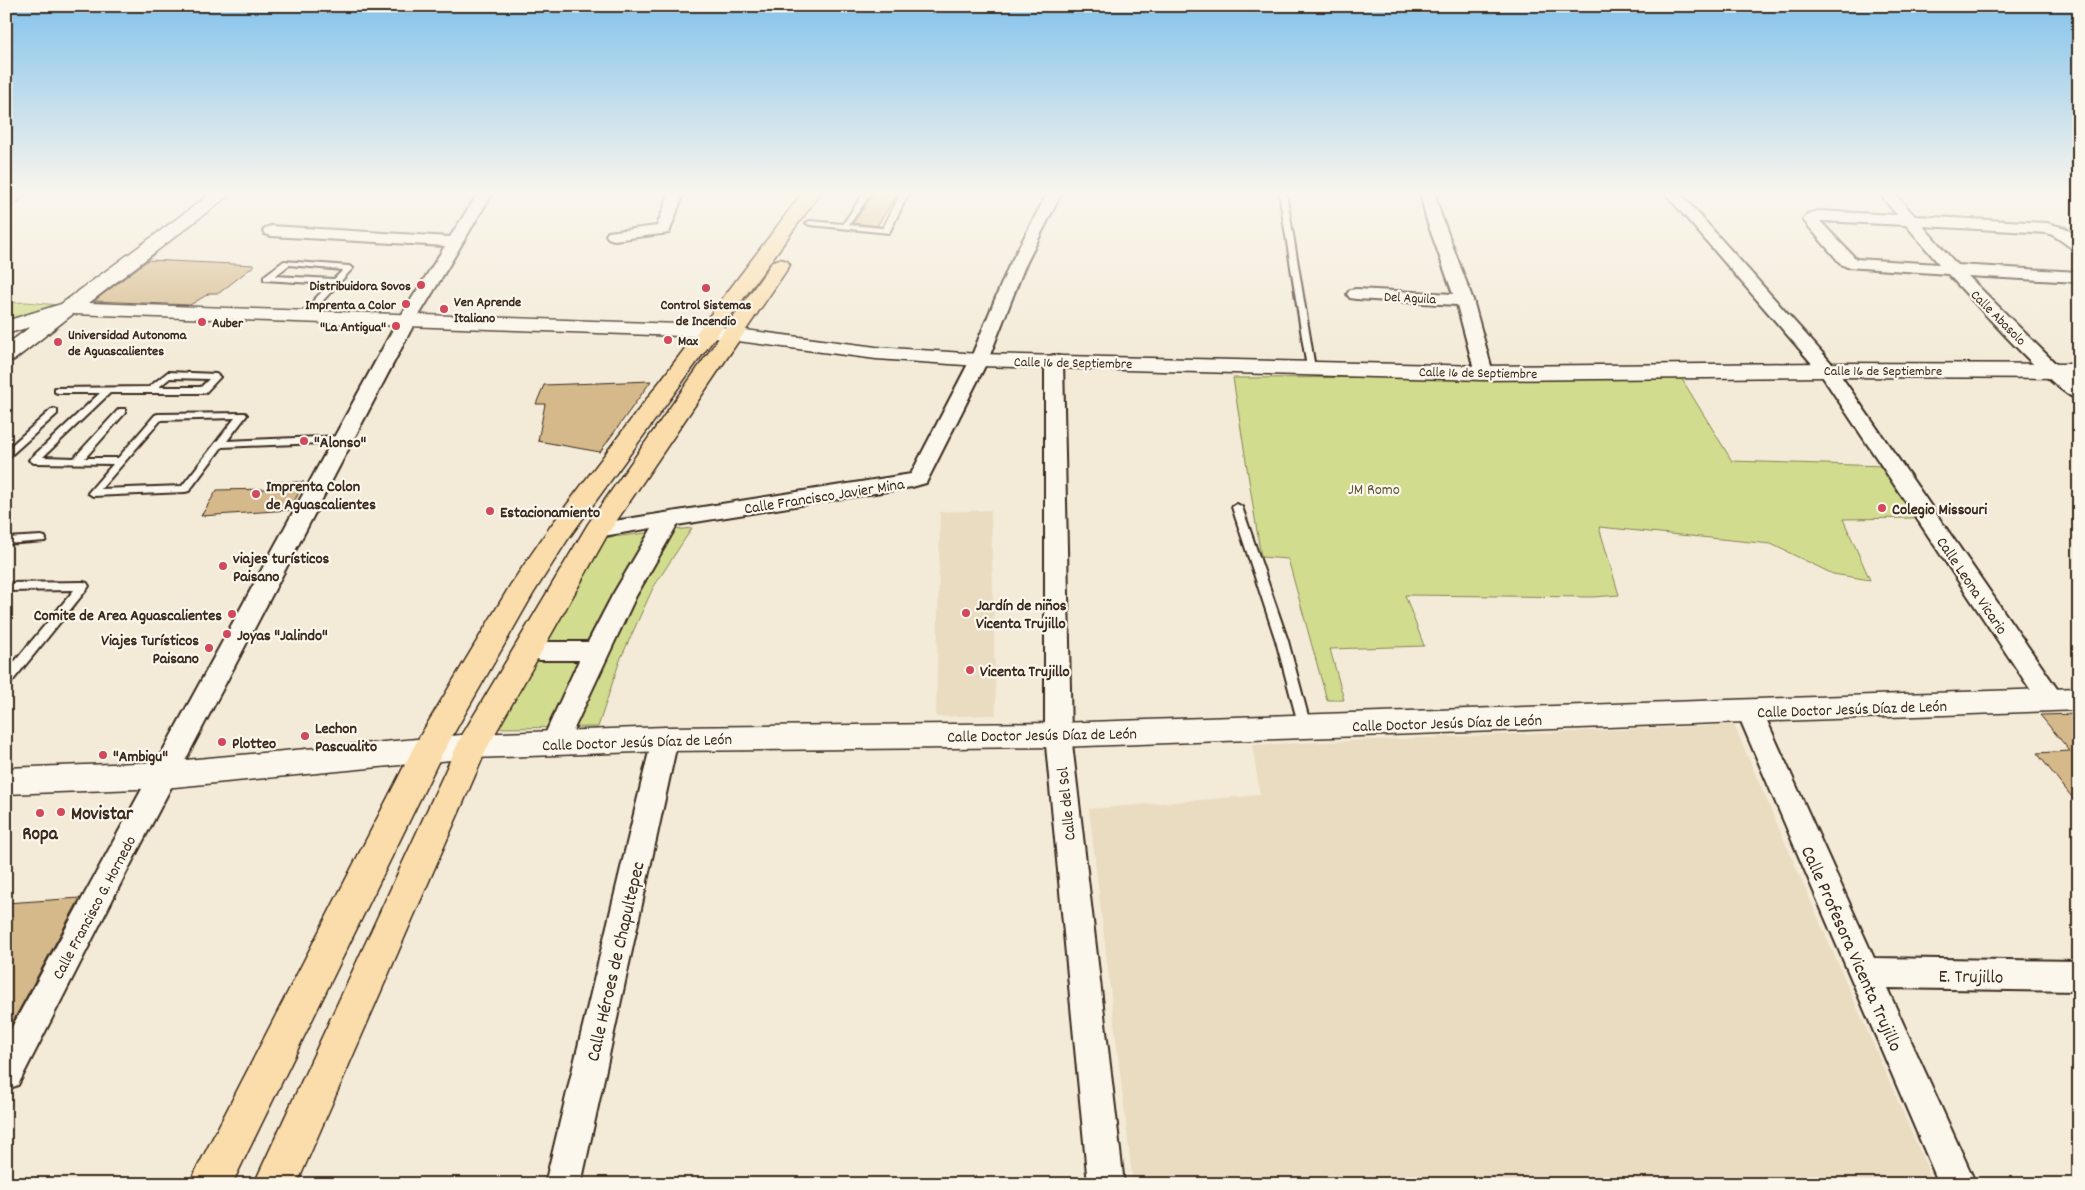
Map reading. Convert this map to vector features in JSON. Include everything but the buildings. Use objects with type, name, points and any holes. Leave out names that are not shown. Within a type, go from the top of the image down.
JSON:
[{"type":"main road","points":[[210,1184],[428,750],[521,591],[559,533],[719,332],[782,248]]},
{"type":"main road","points":[[275,1184],[472,746],[597,530],[719,332],[792,248]]},
{"type":"street","points":[[6,355],[150,248]]},
{"type":"street","name":"Calle Francisco G. Hornedo","points":[[6,1073],[113,868],[406,322],[453,248]]},
{"type":"street","points":[[979,360],[1016,268],[1027,248]]},
{"type":"street","points":[[1445,248],[1464,300],[1484,373]]},
{"type":"street","name":"Calle Leona Vicario","points":[[1720,248],[1827,370],[2065,699]]},
{"type":"street","points":[[1835,248],[1847,261],[1853,264],[2079,277]]},
{"type":"street","name":"Calle Abasolo","points":[[1933,248],[2052,371],[2079,394]]},
{"type":"street","name":"Del Aguila","points":[[1356,294],[1464,300]]},
{"type":"street","points":[[6,328],[70,308]]},
{"type":"street","name":"Calle 16 de Septiembre","points":[[70,308],[406,322],[719,332],[876,353],[979,360],[1484,373],[1827,370],[2079,371]]},
{"type":"street","name":"Calle Francisco Javier Mina","points":[[597,530],[912,481],[919,478],[979,360]]},
{"type":"street","name":"Calle del Sol","points":[[1054,361],[1058,735],[1106,1184]]},
{"type":"street","points":[[554,743],[596,650],[624,596],[669,519]]},
{"type":"street","points":[[540,651],[596,650]]},
{"type":"street","name":"Calle Doctor Jesús Díaz de León","points":[[6,781],[164,775],[472,746],[665,739],[1058,735],[1750,712],[2065,699]]},
{"type":"street","name":"Calle Profesora Vicenta Trujillo","points":[[1750,712],[1958,1184]]},
{"type":"street","name":"Calle Héroes de Chapultepec","points":[[563,1184],[665,739]]},
{"type":"street","name":"E. Trujillo","points":[[1864,973],[2079,976]]},
{"type":"lane","points":[[1291,248],[1311,368]]},
{"type":"lane","points":[[302,318],[336,282],[349,268],[287,263],[267,278],[336,282]]},
{"type":"lane","points":[[58,390],[108,390],[151,390],[203,390],[216,376],[168,375],[151,390]]},
{"type":"lane","points":[[108,390],[34,460],[121,461]]},
{"type":"lane","points":[[77,460],[122,411]]},
{"type":"lane","points":[[6,455],[54,412]]},
{"type":"lane","points":[[242,415],[221,444],[185,489],[93,492],[158,417],[242,415]]},
{"type":"lane","points":[[221,444],[344,439]]},
{"type":"lane","points":[[1237,507],[1282,641],[1305,727]]},
{"type":"lane","points":[[6,541],[41,539]]},
{"type":"lane","points":[[6,588],[83,586],[6,681]]},
{"type":"shaded area","name":"Jardín de niños Vicenta Trujillo","points":[[991,510],[996,715],[936,717],[940,512]]},
{"type":"shaded area","points":[[1734,725],[1934,1184],[1133,1184],[1089,809],[1260,795],[1252,745]]},
{"type":"green space","points":[[26,302],[59,305],[6,322],[6,303]]},
{"type":"green space","name":"JM Romo","points":[[1680,376],[1732,461],[1884,466],[1914,518],[1843,519],[1870,580],[1833,574],[1771,544],[1599,527],[1619,595],[1593,597],[1405,595],[1424,646],[1330,649],[1344,700],[1327,700],[1288,559],[1261,557],[1233,378]]},
{"type":"green space","points":[[692,528],[653,588],[620,660],[598,727],[497,728],[603,538]]},
{"type":"place","name":"Distribuidora Sovos","points":[[421,285]]},
{"type":"place","name":"Control Sistemas de Incendio","points":[[706,288]]},
{"type":"place","name":"Imprenta a Color","points":[[406,304]]},
{"type":"place","name":"Ven Aprende Italiano","points":[[444,309]]},
{"type":"place","name":"Auber","points":[[202,322]]},
{"type":"place","name":"\"La Antigua\"","points":[[396,326]]},
{"type":"place","name":"Max","points":[[668,340]]},
{"type":"place","name":"Universidad Autonoma de Aguascalientes","points":[[58,342]]},
{"type":"place","name":"\"Alonso\"","points":[[304,441]]},
{"type":"place","name":"Imprenta Colon de Aguascalientes","points":[[256,494]]},
{"type":"place","name":"Colegio Missouri","points":[[1882,508]]},
{"type":"place","name":"Estacionamiento","points":[[490,511]]},
{"type":"place","name":"viajes turísticos Paisano","points":[[223,566]]},
{"type":"place","name":"Jardín de niños Vicenta Trujillo","points":[[966,613]]},
{"type":"place","name":"Comite de Area Aguascalientes","points":[[232,614]]},
{"type":"place","name":"Joyas \"Jalindo\"","points":[[227,634]]},
{"type":"place","name":"Viajes Turísticos Paisano","points":[[209,648]]},
{"type":"place","name":"Vicenta Trujillo","points":[[970,670]]},
{"type":"place","name":"Lechon Pascualito","points":[[305,736]]},
{"type":"place","name":"Plotteo","points":[[222,742]]},
{"type":"place","name":"\"Ambigu\"","points":[[103,755]]},
{"type":"place","name":"Movistar","points":[[61,812]]},
{"type":"place","name":"Ropa","points":[[40,813]]}]
